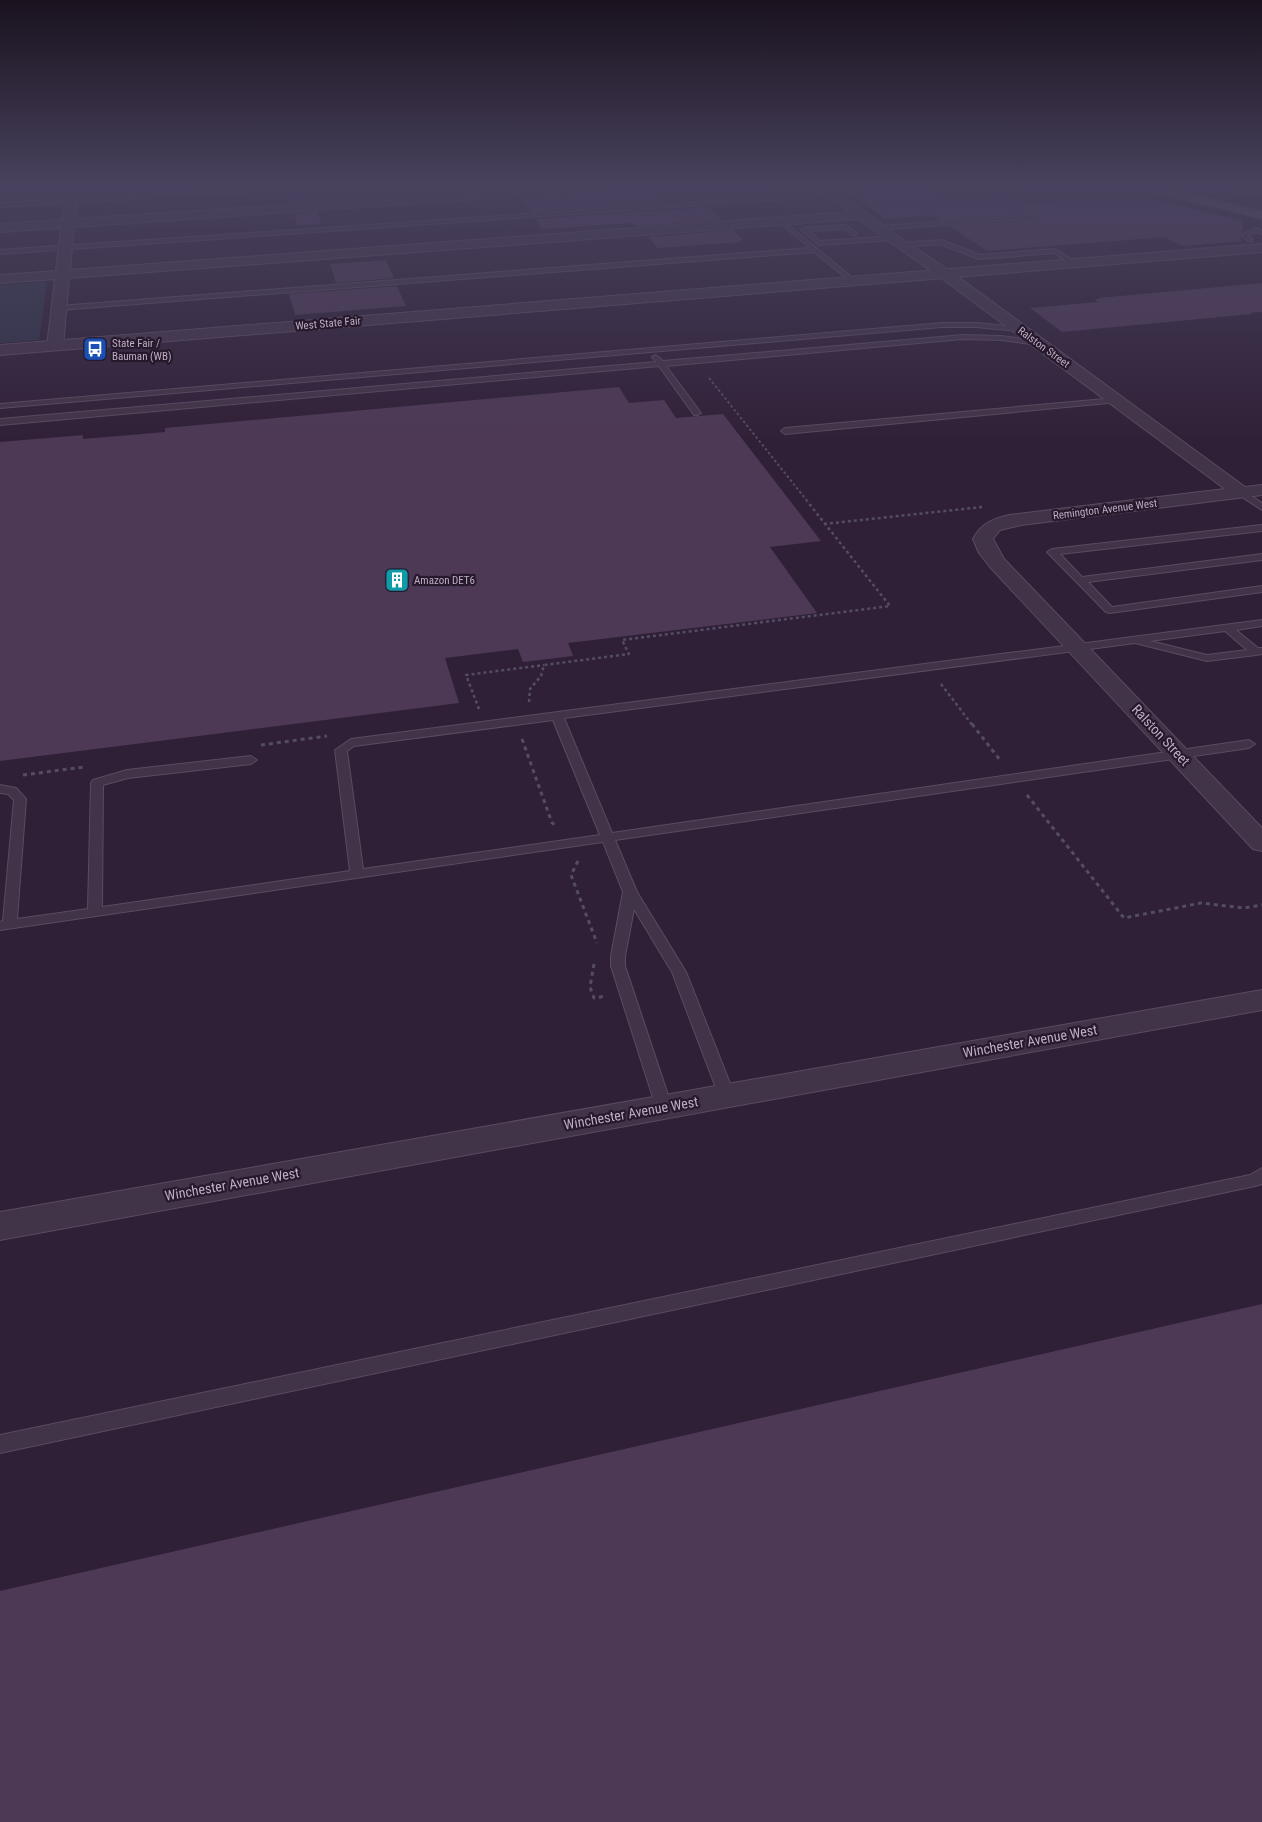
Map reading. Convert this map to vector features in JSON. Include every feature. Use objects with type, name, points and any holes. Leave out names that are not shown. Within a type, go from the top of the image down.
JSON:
[{"type":"street","points":[[0,279],[102,271]]},
{"type":"street","name":"Ralston Street","points":[[941,271],[1242,493]]},
{"type":"street","name":"West State Fair","points":[[0,350],[980,271]]},
{"type":"street","points":[[55,346],[62,274]]},
{"type":"street","name":"Remington Avenue West","points":[[997,562],[989,553],[983,539],[985,533],[991,527],[1002,523],[1242,493],[1261,501]]},
{"type":"street","name":"Ralston Street","points":[[997,562],[1262,842]]},
{"type":"street","name":"Winchester Avenue West","points":[[0,1226],[1262,1000]]},
{"type":"lane","points":[[59,308],[541,271]]},
{"type":"lane","points":[[841,271],[853,281]]},
{"type":"lane","points":[[0,406],[942,325],[976,325],[1019,329]]},
{"type":"lane","points":[[0,422],[963,337],[1001,338],[1038,343]]},
{"type":"lane","points":[[651,350],[697,413]]},
{"type":"lane","points":[[785,431],[1116,400]]},
{"type":"lane","points":[[1261,501],[1257,513],[1262,516]]},
{"type":"lane","points":[[1262,528],[1052,552],[1110,610],[1262,589]]},
{"type":"lane","points":[[1079,580],[1262,557]]},
{"type":"lane","points":[[356,874],[341,750],[351,743],[1262,623]]},
{"type":"lane","points":[[1227,627],[1259,652]]},
{"type":"lane","points":[[1132,640],[1207,658],[1259,652]]},
{"type":"lane","points":[[557,716],[630,892],[679,972],[727,1096]]},
{"type":"lane","points":[[0,789],[12,791],[20,799],[5,926],[1249,744]]},
{"type":"lane","points":[[95,912],[97,783],[127,774],[251,760]]},
{"type":"lane","points":[[630,892],[618,956],[618,966],[664,1107]]},
{"type":"lane","points":[[0,1444],[1255,1180],[1262,1174]]},
{"type":"path","points":[[707,375],[824,524]]},
{"type":"path","points":[[481,716],[466,675],[544,665]]},
{"type":"path","points":[[927,667],[1124,918],[1201,903],[1244,908],[1262,905]]},
{"type":"path","points":[[528,706],[536,705]]},
{"type":"path","points":[[255,745],[334,735]]},
{"type":"path","points":[[20,776],[88,767]]},
{"type":"shaded area","points":[[47,281],[39,340],[0,343],[0,285]]},
{"type":"building","points":[[332,271],[391,271],[394,278],[336,283]]},
{"type":"building","points":[[1262,283],[1262,312],[1250,313],[1252,314],[1062,332],[1030,308],[1098,302],[1094,299],[1098,298]]},
{"type":"building","points":[[397,286],[406,306],[295,315],[289,294]]},
{"type":"building","name":"Amazon DET6","points":[[619,387],[629,403],[664,400],[676,418],[723,414],[821,541],[770,547],[817,613],[568,643],[573,656],[523,662],[518,649],[445,658],[459,703],[0,761],[0,442],[83,435],[83,439],[165,432],[165,428]]},
{"type":"building","points":[[1262,1304],[1262,1822],[0,1822],[0,1591]]},
{"type":"place","name":"State Fair / Bauman (WB)","points":[[95,349]]},
{"type":"place","name":"Amazon DET6","points":[[397,580]]}]
